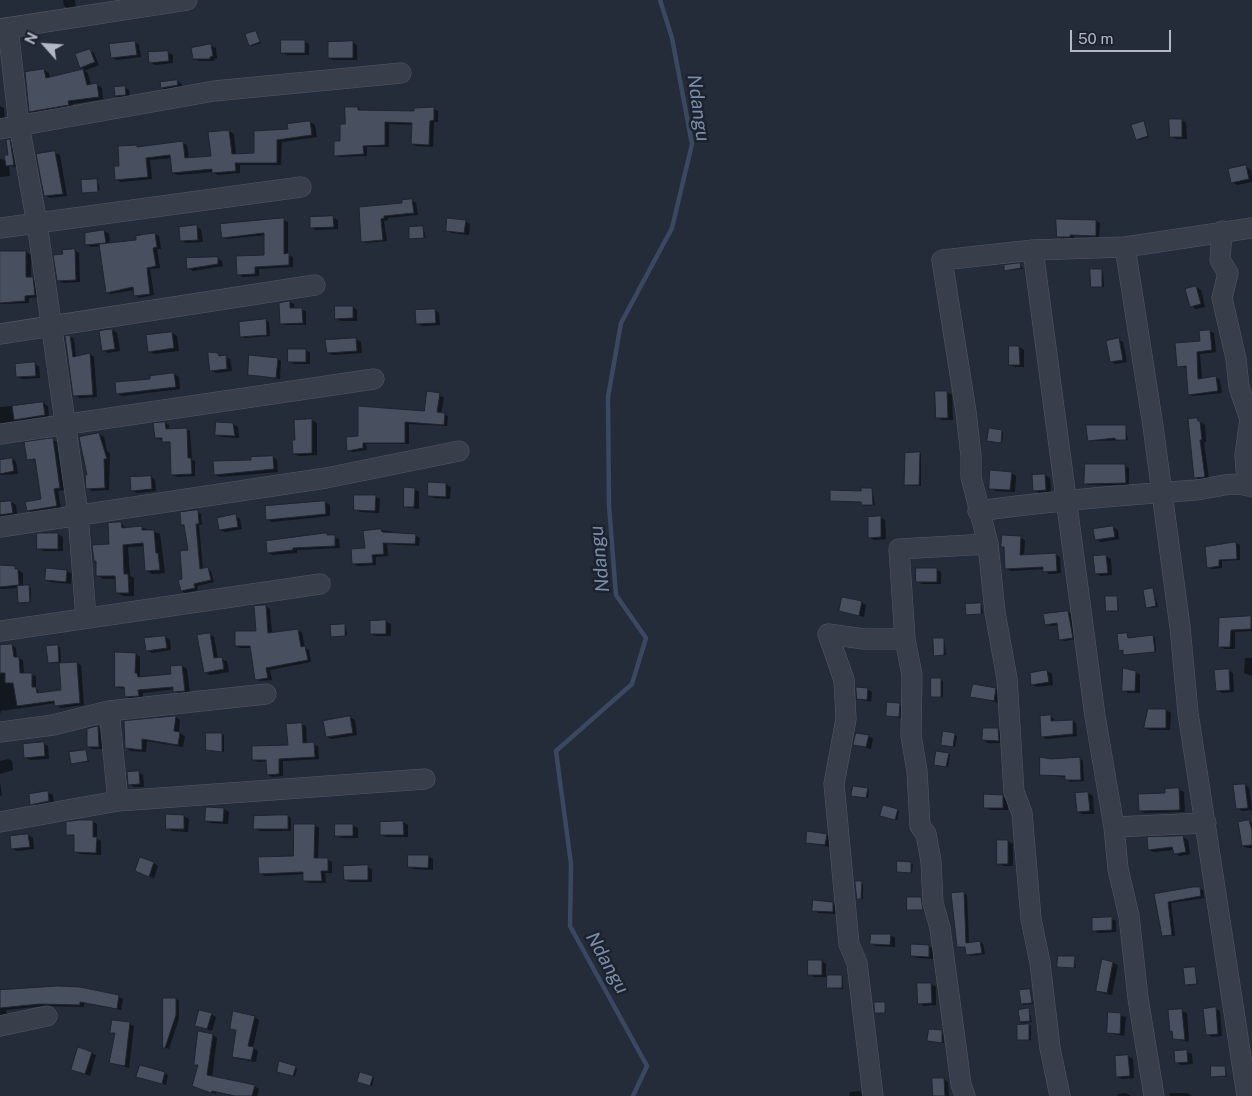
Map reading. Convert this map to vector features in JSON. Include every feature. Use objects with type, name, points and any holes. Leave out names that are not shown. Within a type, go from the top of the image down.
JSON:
[{"type":"street","points":[[86,618],[78,514],[37,223],[9,127],[4,29],[186,0]]},
{"type":"street","points":[[9,127],[214,91],[401,73]]},
{"type":"street","points":[[0,228],[301,187]]},
{"type":"street","points":[[1060,1096],[1050,1048],[1040,963],[1031,919],[1022,813],[1014,792],[1007,679],[995,612],[988,544],[971,478],[972,456],[942,260],[1033,250],[1125,247],[1252,228]]},
{"type":"street","points":[[1222,231],[1220,260],[1228,273],[1222,298],[1236,359],[1239,387],[1250,418],[1245,455],[1246,469],[1252,483]]},
{"type":"street","points":[[1125,247],[1136,308],[1141,360],[1180,627],[1188,713],[1247,1096]]},
{"type":"street","points":[[1033,250],[1094,716],[1114,827],[1118,869],[1130,916],[1138,998],[1154,1096]]},
{"type":"street","points":[[0,334],[315,285]]},
{"type":"street","points":[[0,434],[374,379]]},
{"type":"street","points":[[0,527],[326,478],[459,450]]},
{"type":"street","points":[[978,511],[1065,499],[1204,489],[1228,484],[1244,484],[1252,487]]},
{"type":"street","points":[[965,1096],[961,1084],[940,928],[933,903],[931,861],[926,834],[920,826],[917,771],[911,736],[912,675],[905,639],[899,549],[988,544]]},
{"type":"street","points":[[0,632],[320,584]]},
{"type":"street","points":[[873,1096],[857,963],[849,944],[836,829],[834,784],[846,719],[844,680],[828,634],[864,639],[905,639]]},
{"type":"street","points":[[0,732],[54,725],[109,711],[266,694]]},
{"type":"street","points":[[109,711],[118,801]]},
{"type":"street","points":[[0,822],[118,801],[425,779]]},
{"type":"street","points":[[1114,827],[1206,823]]},
{"type":"street","points":[[0,1026],[47,1016]]},
{"type":"building","points":[[256,31],[260,42],[249,46],[245,34]]},
{"type":"building","points":[[281,40],[305,40],[305,53],[281,53]]},
{"type":"building","points":[[135,41],[137,55],[111,58],[109,44]]},
{"type":"building","points":[[353,41],[353,58],[328,58],[328,42]]},
{"type":"building","points":[[211,44],[213,56],[210,59],[193,59],[191,48]]},
{"type":"building","points":[[90,49],[95,62],[80,68],[75,54]]},
{"type":"building","points":[[168,51],[169,61],[149,63],[148,52]]},
{"type":"building","points":[[44,69],[46,78],[83,69],[87,85],[97,83],[99,97],[68,101],[69,105],[29,112],[25,72]]},
{"type":"building","points":[[177,80],[178,85],[161,88],[160,82]]},
{"type":"building","points":[[125,86],[126,95],[115,96],[114,87]]},
{"type":"building","points":[[345,107],[358,107],[358,110],[414,111],[414,108],[434,107],[434,120],[430,121],[429,145],[411,144],[412,123],[385,122],[385,145],[363,146],[364,154],[334,156],[334,141],[340,141],[340,124],[345,124]]},
{"type":"building","points":[[1169,119],[1182,119],[1182,137],[1170,137]]},
{"type":"building","points":[[310,121],[312,135],[277,140],[277,163],[235,163],[236,171],[212,173],[212,169],[172,173],[170,155],[146,158],[148,177],[115,180],[114,166],[119,166],[118,146],[137,145],[137,147],[183,141],[185,158],[211,156],[208,132],[229,130],[232,154],[254,153],[254,131],[288,129],[287,124]]},
{"type":"building","points":[[1144,121],[1148,136],[1136,140],[1131,125]]},
{"type":"building","points":[[10,139],[14,165],[6,166],[4,155],[8,155],[6,140]]},
{"type":"building","points":[[55,151],[63,194],[44,196],[36,154]]},
{"type":"building","points":[[1246,165],[1249,179],[1231,183],[1228,169]]},
{"type":"building","points":[[97,179],[98,192],[82,193],[81,180]]},
{"type":"building","points":[[412,199],[414,213],[384,216],[381,219],[383,240],[361,242],[359,207],[402,203],[402,200]]},
{"type":"building","points":[[333,216],[334,227],[310,228],[310,217]]},
{"type":"building","points":[[284,218],[284,254],[289,253],[289,265],[255,267],[255,274],[237,275],[236,256],[264,255],[264,233],[222,238],[220,224]]},
{"type":"building","points":[[447,218],[466,220],[464,233],[446,231]]},
{"type":"building","points":[[1056,219],[1096,220],[1096,236],[1070,235],[1070,237],[1057,237]]},
{"type":"building","points":[[197,225],[198,240],[180,241],[179,227]]},
{"type":"building","points":[[423,226],[424,238],[409,239],[409,227]]},
{"type":"building","points":[[104,230],[106,243],[85,245],[85,233]]},
{"type":"building","points":[[155,233],[157,247],[153,248],[156,266],[147,268],[150,294],[134,296],[133,287],[106,293],[99,244],[136,240],[136,236]]},
{"type":"building","points":[[75,249],[76,280],[57,281],[53,255],[63,254],[62,250]]},
{"type":"building","points":[[0,251],[26,251],[26,277],[33,277],[35,295],[25,296],[25,301],[0,303]]},
{"type":"building","points":[[218,257],[218,264],[187,269],[186,258]]},
{"type":"building","points":[[1020,263],[1021,268],[1004,271],[1004,265]]},
{"type":"building","points":[[1090,269],[1102,269],[1102,287],[1091,287]]},
{"type":"building","points":[[1196,286],[1201,304],[1190,307],[1185,289]]},
{"type":"building","points":[[290,301],[290,308],[302,308],[303,323],[280,324],[279,303]]},
{"type":"building","points":[[335,306],[353,306],[353,318],[335,319]]},
{"type":"building","points":[[435,309],[436,323],[416,324],[415,310]]},
{"type":"building","points":[[266,319],[267,335],[240,337],[239,322]]},
{"type":"building","points":[[112,329],[115,349],[102,351],[99,331]]},
{"type":"building","points":[[1210,330],[1212,350],[1197,352],[1198,379],[1216,376],[1218,391],[1188,395],[1186,366],[1177,367],[1175,343],[1200,341],[1199,331]]},
{"type":"building","points":[[172,332],[174,348],[148,352],[146,335]]},
{"type":"building","points":[[70,335],[73,357],[90,353],[93,395],[73,396],[65,336]]},
{"type":"building","points":[[356,338],[357,351],[327,353],[325,340]]},
{"type":"building","points":[[1119,338],[1123,360],[1110,362],[1106,341]]},
{"type":"building","points":[[1009,346],[1019,346],[1020,365],[1009,365]]},
{"type":"building","points":[[288,349],[306,349],[306,362],[288,362]]},
{"type":"building","points":[[208,352],[218,353],[219,356],[226,355],[227,369],[210,371]]},
{"type":"building","points":[[249,355],[278,358],[276,378],[248,375]]},
{"type":"building","points":[[35,362],[36,376],[16,377],[15,364]]},
{"type":"building","points":[[174,373],[176,387],[116,394],[115,382],[150,379],[150,376]]},
{"type":"building","points":[[427,391],[440,393],[437,412],[445,413],[444,425],[405,422],[405,443],[363,443],[363,448],[347,451],[346,437],[358,436],[358,406],[424,411]]},
{"type":"building","points":[[935,391],[947,391],[948,418],[936,418]]},
{"type":"building","points":[[43,402],[45,415],[14,420],[12,406]]},
{"type":"building","points":[[1197,418],[1200,421],[1202,440],[1200,440],[1205,477],[1194,478],[1188,419]]},
{"type":"building","points":[[312,419],[312,453],[293,454],[292,440],[295,440],[294,420]]},
{"type":"building","points":[[165,422],[166,429],[187,428],[188,458],[191,458],[192,474],[171,475],[170,442],[162,442],[162,438],[155,438],[153,423]]},
{"type":"building","points":[[216,422],[233,423],[235,436],[215,435]]},
{"type":"building","points":[[1086,425],[1126,425],[1126,440],[1116,440],[1115,438],[1088,441]]},
{"type":"building","points":[[989,428],[1002,430],[1001,443],[987,441]]},
{"type":"building","points":[[99,433],[107,459],[104,459],[105,488],[86,489],[85,475],[87,475],[79,437]]},
{"type":"building","points":[[53,438],[60,488],[54,489],[57,506],[27,511],[25,502],[41,499],[35,459],[27,460],[24,442]]},
{"type":"building","points":[[920,452],[919,485],[904,485],[905,453]]},
{"type":"building","points":[[273,456],[274,469],[214,475],[213,461],[251,460],[251,457]]},
{"type":"building","points":[[12,458],[14,471],[0,474],[0,460]]},
{"type":"building","points":[[1085,464],[1125,464],[1126,483],[1084,484]]},
{"type":"building","points":[[990,470],[1012,472],[1010,490],[989,489]]},
{"type":"building","points":[[1045,474],[1046,490],[1033,491],[1032,475]]},
{"type":"building","points":[[151,476],[152,489],[131,491],[130,477]]},
{"type":"building","points":[[428,482],[446,483],[446,497],[428,496]]},
{"type":"building","points":[[404,487],[415,488],[414,507],[404,507]]},
{"type":"building","points":[[861,488],[872,488],[873,505],[862,505],[861,502],[830,501],[830,490],[861,491]]},
{"type":"building","points":[[354,495],[376,495],[375,511],[354,510]]},
{"type":"building","points":[[11,501],[13,513],[0,515],[0,502]]},
{"type":"building","points":[[325,501],[326,514],[266,520],[265,506]]},
{"type":"building","points":[[198,510],[199,524],[196,524],[200,569],[208,567],[211,580],[194,584],[195,588],[181,591],[178,580],[182,579],[180,551],[188,550],[184,525],[181,525],[180,512]]},
{"type":"building","points":[[236,514],[238,527],[219,530],[217,518]]},
{"type":"building","points":[[881,516],[881,537],[868,538],[868,517]]},
{"type":"building","points":[[121,522],[122,528],[142,526],[142,530],[154,530],[160,570],[145,571],[143,543],[123,545],[124,574],[128,574],[129,593],[116,593],[115,576],[96,576],[96,561],[94,561],[92,545],[109,544],[108,523]]},
{"type":"building","points":[[1113,526],[1115,537],[1095,540],[1093,529]]},
{"type":"building","points":[[381,529],[382,532],[416,534],[415,544],[383,543],[384,554],[372,555],[373,563],[352,564],[351,549],[365,548],[363,531]]},
{"type":"building","points":[[37,533],[58,533],[58,549],[37,549]]},
{"type":"building","points":[[327,533],[327,535],[335,535],[335,546],[293,548],[293,550],[267,553],[266,541]]},
{"type":"building","points":[[1002,535],[1021,536],[1020,555],[1056,553],[1057,571],[1043,572],[1043,567],[1005,569],[1004,547],[1001,547]]},
{"type":"building","points":[[1236,542],[1237,559],[1219,560],[1219,566],[1207,568],[1205,547]]},
{"type":"building","points":[[1106,555],[1108,573],[1095,574],[1093,556]]},
{"type":"building","points":[[0,565],[15,566],[15,569],[18,569],[19,585],[0,587]]},
{"type":"building","points":[[46,568],[67,570],[66,582],[45,580]]},
{"type":"building","points":[[916,568],[937,568],[937,582],[916,582]]},
{"type":"building","points":[[29,585],[30,602],[18,603],[17,586]]},
{"type":"building","points":[[1153,588],[1156,606],[1146,608],[1143,590]]},
{"type":"building","points":[[1105,596],[1117,596],[1118,611],[1106,611]]},
{"type":"building","points":[[842,597],[862,601],[859,616],[839,611]]},
{"type":"building","points":[[981,603],[981,614],[966,615],[965,604]]},
{"type":"building","points":[[266,605],[268,633],[298,629],[301,647],[305,646],[308,660],[266,668],[268,678],[255,680],[250,646],[235,646],[235,631],[256,631],[254,606]]},
{"type":"building","points":[[1068,611],[1073,638],[1059,640],[1057,623],[1045,625],[1043,614]]},
{"type":"building","points":[[1251,616],[1251,629],[1231,630],[1230,647],[1218,647],[1219,618]]},
{"type":"building","points":[[386,620],[386,634],[370,634],[370,621]]},
{"type":"building","points":[[345,624],[345,636],[331,637],[330,625]]},
{"type":"building","points":[[210,633],[214,658],[222,657],[224,669],[204,673],[197,635]]},
{"type":"building","points":[[1127,633],[1128,638],[1153,635],[1155,652],[1123,655],[1123,650],[1119,651],[1117,634]]},
{"type":"building","points":[[165,636],[167,648],[146,651],[144,638]]},
{"type":"building","points":[[933,638],[944,638],[944,655],[934,656]]},
{"type":"building","points":[[12,644],[14,657],[19,657],[20,673],[32,673],[32,687],[36,687],[37,693],[61,690],[59,663],[77,662],[80,703],[55,706],[54,701],[17,706],[13,683],[5,683],[5,673],[0,673],[0,645]]},
{"type":"building","points":[[58,645],[59,662],[48,663],[46,646]]},
{"type":"building","points":[[115,652],[136,653],[135,673],[137,673],[138,677],[171,674],[170,666],[182,665],[185,691],[173,692],[173,687],[138,690],[139,696],[125,697],[124,687],[115,687]]},
{"type":"building","points":[[1123,668],[1136,671],[1135,691],[1122,691]]},
{"type":"building","points":[[1229,669],[1230,690],[1216,691],[1214,670]]},
{"type":"building","points":[[1047,670],[1049,682],[1031,685],[1030,673]]},
{"type":"building","points":[[931,678],[941,678],[941,697],[931,697]]},
{"type":"building","points":[[973,684],[996,688],[994,701],[970,697]]},
{"type":"building","points":[[856,687],[868,688],[867,700],[857,699]]},
{"type":"building","points":[[887,702],[900,703],[899,717],[886,716]]},
{"type":"building","points":[[1148,709],[1166,709],[1166,728],[1144,728]]},
{"type":"building","points":[[1051,715],[1051,721],[1073,720],[1073,734],[1041,737],[1040,716]]},
{"type":"building","points":[[176,716],[174,731],[180,732],[178,745],[142,739],[142,750],[125,748],[124,721]]},
{"type":"building","points":[[350,716],[353,733],[326,737],[323,721]]},
{"type":"building","points":[[302,723],[303,743],[314,742],[315,757],[279,759],[279,774],[267,775],[266,760],[252,760],[252,746],[288,745],[286,724]]},
{"type":"building","points":[[98,726],[99,747],[87,747],[87,729]]},
{"type":"building","points":[[983,728],[998,728],[999,741],[982,740]]},
{"type":"building","points":[[943,731],[955,733],[953,747],[941,745]]},
{"type":"building","points":[[206,733],[222,733],[222,752],[206,750]]},
{"type":"building","points":[[856,733],[869,735],[866,747],[853,745]]},
{"type":"building","points":[[44,742],[45,756],[24,758],[23,744]]},
{"type":"building","points":[[86,750],[88,761],[71,764],[69,752]]},
{"type":"building","points":[[936,751],[949,753],[946,767],[934,765]]},
{"type":"building","points":[[1040,757],[1051,759],[1080,757],[1081,780],[1065,780],[1065,776],[1040,775]]},
{"type":"building","points":[[139,771],[140,784],[128,785],[127,772]]},
{"type":"building","points":[[1245,784],[1248,808],[1236,809],[1233,785]]},
{"type":"building","points":[[853,786],[868,788],[866,798],[851,796]]},
{"type":"building","points":[[1179,788],[1180,810],[1139,811],[1138,794],[1165,793],[1165,789]]},
{"type":"building","points":[[48,791],[49,801],[30,805],[29,794]]},
{"type":"building","points":[[1088,792],[1090,811],[1077,812],[1075,793]]},
{"type":"building","points":[[984,794],[1003,795],[1003,808],[984,808]]},
{"type":"building","points":[[883,805],[898,809],[895,820],[880,816]]},
{"type":"building","points":[[206,807],[224,808],[223,822],[205,821]]},
{"type":"building","points":[[166,814],[184,815],[184,829],[166,829]]},
{"type":"building","points":[[288,815],[288,829],[253,829],[254,816]]},
{"type":"building","points":[[93,820],[93,837],[97,837],[96,853],[74,852],[74,835],[66,835],[66,822]]},
{"type":"building","points":[[1249,820],[1252,830],[1252,845],[1242,846],[1238,822]]},
{"type":"building","points":[[403,821],[404,835],[380,835],[380,822]]},
{"type":"building","points":[[294,824],[315,824],[314,858],[328,858],[328,871],[321,871],[322,881],[303,881],[303,872],[259,874],[258,857],[293,856]]},
{"type":"building","points":[[335,824],[353,824],[353,836],[335,836]]},
{"type":"building","points":[[807,831],[827,834],[825,845],[806,843]]},
{"type":"building","points":[[28,834],[30,847],[11,849],[10,836]]},
{"type":"building","points":[[1183,836],[1186,852],[1174,854],[1172,847],[1148,850],[1147,837]]},
{"type":"building","points":[[997,840],[1008,840],[1008,864],[997,864]]},
{"type":"building","points":[[408,855],[429,855],[428,868],[408,867]]},
{"type":"building","points":[[140,857],[154,862],[149,877],[135,871]]},
{"type":"building","points":[[897,861],[911,862],[911,873],[897,872]]},
{"type":"building","points":[[368,865],[368,880],[344,880],[343,866]]},
{"type":"building","points":[[855,881],[862,881],[861,899],[857,899]]},
{"type":"building","points":[[1200,887],[1201,896],[1168,902],[1172,935],[1162,936],[1154,894]]},
{"type":"building","points":[[964,892],[966,943],[980,941],[982,953],[966,955],[965,947],[957,947],[951,893]]},
{"type":"building","points":[[907,897],[921,897],[923,910],[907,910]]},
{"type":"building","points":[[813,900],[833,902],[833,912],[812,911]]},
{"type":"building","points":[[1112,917],[1112,930],[1092,931],[1092,918]]},
{"type":"building","points":[[871,934],[891,934],[890,945],[870,944]]},
{"type":"building","points":[[911,944],[929,945],[929,957],[911,956]]},
{"type":"building","points":[[1058,956],[1075,956],[1074,968],[1057,967]]},
{"type":"building","points":[[1102,959],[1113,962],[1107,993],[1096,991]]},
{"type":"building","points":[[808,960],[822,960],[822,975],[808,975]]},
{"type":"building","points":[[1195,967],[1197,984],[1185,985],[1183,968]]},
{"type":"building","points":[[827,975],[842,975],[842,988],[827,988]]},
{"type":"building","points":[[917,983],[931,983],[932,1003],[918,1004]]},
{"type":"building","points":[[58,986],[80,987],[119,995],[117,1009],[80,1002],[80,1005],[40,1004],[0,1008],[0,990]]},
{"type":"building","points":[[1030,989],[1032,1003],[1021,1004],[1019,990]]},
{"type":"building","points":[[163,998],[176,998],[176,1015],[165,1048],[163,1048]]},
{"type":"building","points":[[874,1002],[885,1002],[885,1013],[875,1013]]},
{"type":"building","points":[[1216,1007],[1218,1034],[1206,1035],[1203,1009]]},
{"type":"building","points":[[1029,1008],[1030,1021],[1020,1022],[1018,1010]]},
{"type":"building","points":[[1182,1009],[1185,1040],[1173,1039],[1172,1031],[1170,1032],[1168,1010]]},
{"type":"building","points":[[199,1010],[212,1013],[207,1029],[195,1026]]},
{"type":"building","points":[[233,1011],[255,1016],[248,1046],[254,1047],[251,1060],[232,1057],[236,1030],[230,1029]]},
{"type":"building","points":[[1108,1012],[1121,1013],[1120,1034],[1107,1033]]},
{"type":"building","points":[[112,1020],[130,1022],[125,1066],[109,1063],[115,1033],[110,1033]]},
{"type":"building","points":[[1029,1024],[1029,1040],[1017,1040],[1017,1025]]},
{"type":"building","points":[[929,1029],[942,1030],[942,1043],[927,1041]]},
{"type":"building","points":[[198,1031],[213,1034],[207,1075],[255,1085],[252,1096],[235,1096],[212,1091],[211,1093],[192,1086],[198,1065],[194,1065]]},
{"type":"building","points":[[78,1047],[92,1052],[85,1074],[71,1070]]},
{"type":"building","points":[[1187,1050],[1188,1062],[1175,1063],[1174,1051]]},
{"type":"building","points":[[1128,1055],[1130,1076],[1116,1077],[1115,1056]]},
{"type":"building","points":[[279,1061],[296,1066],[293,1076],[277,1072]]},
{"type":"building","points":[[140,1065],[165,1072],[162,1084],[136,1077]]},
{"type":"building","points":[[1211,1066],[1225,1066],[1226,1076],[1211,1077]]},
{"type":"building","points":[[360,1072],[373,1076],[370,1086],[357,1082]]},
{"type":"building","points":[[932,1078],[944,1078],[945,1096],[933,1096]]},
{"type":"waterway","name":"Ndangu","points":[[633,1096],[647,1066],[570,926],[571,864],[556,751],[632,684],[646,638],[616,595],[609,506],[608,397],[621,323],[672,228],[692,144],[672,38],[660,0]]}]
